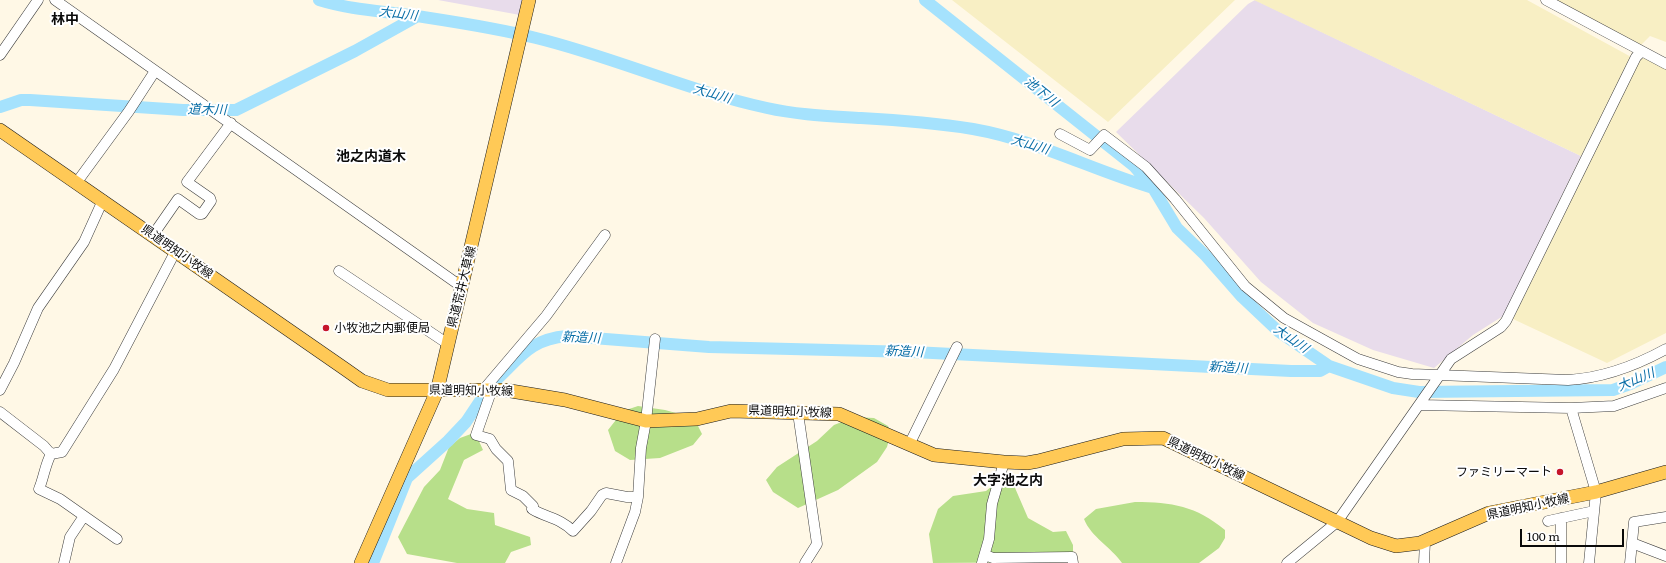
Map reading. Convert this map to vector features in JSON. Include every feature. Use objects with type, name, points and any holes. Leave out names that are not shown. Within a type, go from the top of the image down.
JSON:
[{"type":"main road","name":"県道荒井大草線","points":[[361,563],[437,391],[497,133],[518,53],[529,0]]},
{"type":"main road","name":"県道明知小牧線","points":[[0,130],[362,381],[388,390],[437,391],[488,389],[565,400],[646,421],[697,419],[731,411],[839,414],[934,455],[1004,462],[1027,463],[1038,461],[1123,439],[1163,438],[1371,538],[1396,546],[1425,541],[1489,513],[1596,492],[1666,472]]},
{"type":"street","points":[[0,55],[38,0]]},
{"type":"street","points":[[55,0],[462,287]]},
{"type":"street","points":[[1546,0],[1666,64]]},
{"type":"street","points":[[1287,563],[1337,522],[1451,359],[1501,327],[1506,321],[1636,56],[1641,52]]},
{"type":"street","points":[[77,182],[129,111],[155,71]]},
{"type":"street","points":[[153,236],[178,199],[199,214],[202,214],[211,201],[210,198],[187,182],[227,120]]},
{"type":"street","points":[[1060,134],[1090,150],[1104,135],[1146,167],[1175,199],[1245,286],[1284,318],[1358,359],[1398,372],[1439,376],[1518,379],[1583,379],[1628,368],[1666,349]]},
{"type":"street","points":[[0,390],[14,363],[38,308],[84,242],[103,200]]},
{"type":"street","points":[[605,235],[546,316],[488,389],[476,435],[490,439],[496,449],[508,461],[511,490],[530,501],[533,506],[532,509],[542,515],[559,519],[573,531],[591,511],[602,495],[606,493],[627,497],[638,497]]},
{"type":"street","points":[[117,539],[60,499],[39,489],[44,477],[45,464],[51,454],[62,452],[101,392],[170,262],[174,250]]},
{"type":"street","points":[[339,271],[448,344]]},
{"type":"street","points":[[616,563],[635,512],[638,497],[641,448],[646,421],[655,344]]},
{"type":"street","points":[[909,445],[957,347]]},
{"type":"street","points":[[1420,405],[1571,408],[1614,406],[1666,388]]},
{"type":"street","points":[[1571,408],[1596,492],[1588,563]]},
{"type":"street","points":[[0,412],[44,446],[51,454]]},
{"type":"street","points":[[798,413],[817,544],[805,563]]},
{"type":"street","points":[[1004,462],[992,504],[990,533],[984,559],[1072,557],[1073,563]]},
{"type":"street","points":[[1548,521],[1594,511]]},
{"type":"street","points":[[64,563],[70,537],[84,516]]},
{"type":"street","points":[[1630,563],[1634,522],[1666,517]]},
{"type":"street","points":[[1561,518],[1561,563]]},
{"type":"street","points":[[1424,563],[1425,541]]},
{"type":"street","points":[[1632,543],[1666,556]]},
{"type":"shaded area","points":[[438,0],[524,0],[520,15]]},
{"type":"shaded area","points":[[952,0],[1235,0],[1108,122]]},
{"type":"shaded area","points":[[1254,0],[1527,0],[1633,58],[1581,156]]},
{"type":"shaded area","points":[[1255,0],[1581,156],[1503,316],[1473,335],[1434,368],[1373,350],[1313,323],[1261,282],[1204,218],[1116,132],[1248,4]]},
{"type":"shaded area","points":[[1555,0],[1666,0],[1666,42],[1650,36],[1640,46]]},
{"type":"shaded area","points":[[1645,58],[1666,68],[1666,333],[1607,363],[1513,319],[1640,59]]},
{"type":"green space","points":[[638,406],[665,410],[694,418],[702,434],[693,445],[660,458],[630,460],[615,451],[608,430],[623,411]]},
{"type":"green space","points":[[854,417],[874,418],[888,426],[891,432],[887,447],[877,462],[838,490],[798,508],[773,492],[766,480],[777,467],[817,441],[834,425]]},
{"type":"green space","points":[[471,434],[478,439],[483,450],[464,460],[448,499],[467,509],[494,513],[495,525],[530,537],[531,545],[511,552],[505,563],[457,563],[407,554],[398,537],[424,487],[440,470],[449,447],[460,438]]},
{"type":"green space","points":[[1005,471],[1009,474],[1028,518],[1053,532],[1066,531],[1073,545],[1073,562],[933,563],[929,534],[938,509],[953,496],[986,491],[997,482]]},
{"type":"green space","points":[[1135,502],[1161,503],[1183,507],[1194,511],[1225,530],[1225,538],[1219,548],[1199,563],[1122,563],[1096,537],[1084,519],[1096,509]]},
{"type":"waterway","name":"大山川","points":[[319,0],[355,8],[405,14],[521,34],[594,55],[709,93],[767,108],[814,115],[931,123],[996,134],[1019,140],[1153,188]]},
{"type":"waterway","name":"大山川","points":[[925,0],[1134,166],[1153,188],[1177,228],[1206,256],[1242,297],[1278,331],[1329,366],[1393,388],[1419,392],[1613,390],[1630,384],[1666,367]]},
{"type":"waterway","name":"道木川","points":[[0,107],[21,100],[30,100],[183,110],[236,110],[355,51],[416,17]]},
{"type":"waterway","name":"新造川","points":[[495,381],[519,357],[535,345],[554,338],[567,336],[709,347],[913,352],[1291,371],[1320,371],[1329,366]]},
{"type":"waterway","name":"新造川","points":[[373,563],[407,478],[448,441],[466,422],[484,395]]},
{"type":"place","name":"小牧池之内郵便局","points":[[326,328]]},
{"type":"place","name":"ファミリーマート","points":[[1560,472]]},
{"type":"district","name":"林中","points":[[65,20]]},
{"type":"district","name":"池之内道木","points":[[371,157]]},
{"type":"district","name":"大字池之内","points":[[1008,481]]},
{"type":"water label","name":"池下川","points":[[1041,92]]}]
